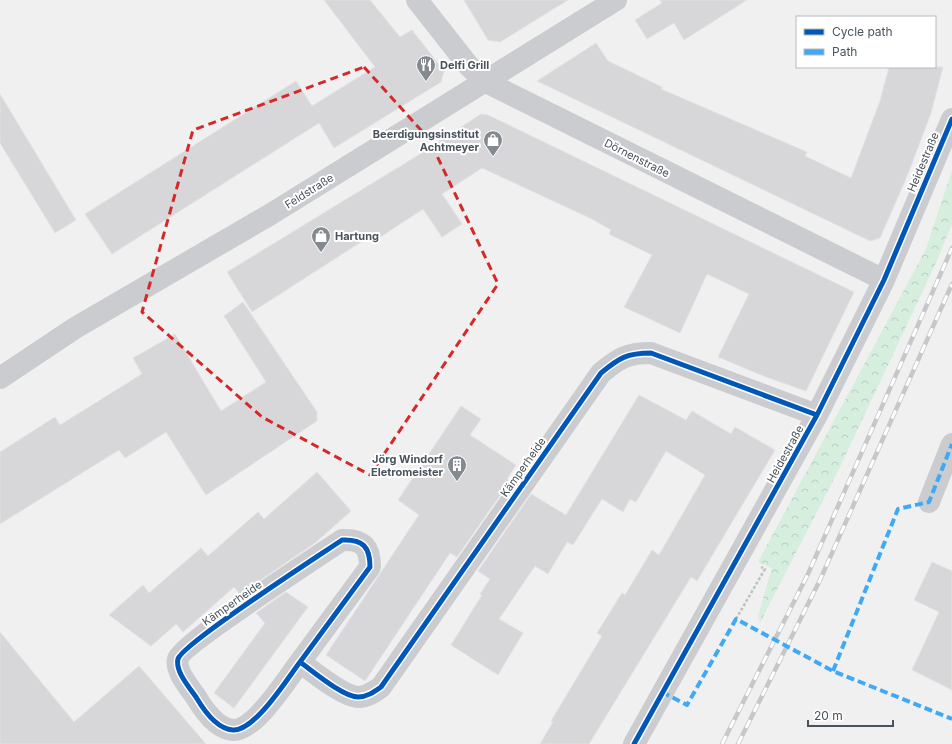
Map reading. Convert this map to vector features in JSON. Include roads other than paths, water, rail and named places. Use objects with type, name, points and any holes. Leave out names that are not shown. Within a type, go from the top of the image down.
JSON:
[{"type":"street","name":"Dörnenstraße","points":[[417,0],[468,65],[484,81],[884,280]]},
{"type":"street","name":"Feldstraße","points":[[0,378],[75,328],[271,214],[616,0]]},
{"type":"street","name":"Heidestraße","points":[[634,744],[817,415],[884,280],[952,119]]},
{"type":"street","name":"Kämperheide","points":[[300,662],[349,696],[360,697],[371,694],[381,687],[601,373],[617,360],[632,353],[651,353],[817,415]]},
{"type":"street","points":[[929,502],[952,444]]},
{"type":"street","name":"Kämperheide","points":[[342,540],[354,540],[366,547],[370,558],[370,567],[300,662],[258,716],[244,727],[233,730],[223,726],[210,716],[200,704],[186,683],[179,668],[178,659],[184,650],[214,627],[342,540]]},
{"type":"railway","points":[[722,744],[808,574],[952,248]]},
{"type":"railway","points":[[738,744],[820,580],[952,284]]},
{"type":"place","name":"Delfi Grill","points":[[426,82]]},
{"type":"place","name":"Beerdigungsinstitut Achtmeyer","points":[[493,157]]},
{"type":"place","name":"Hartung","points":[[321,253]]},
{"type":"place","name":"Jörg Windorf Eletromeister","points":[[457,482]]}]
